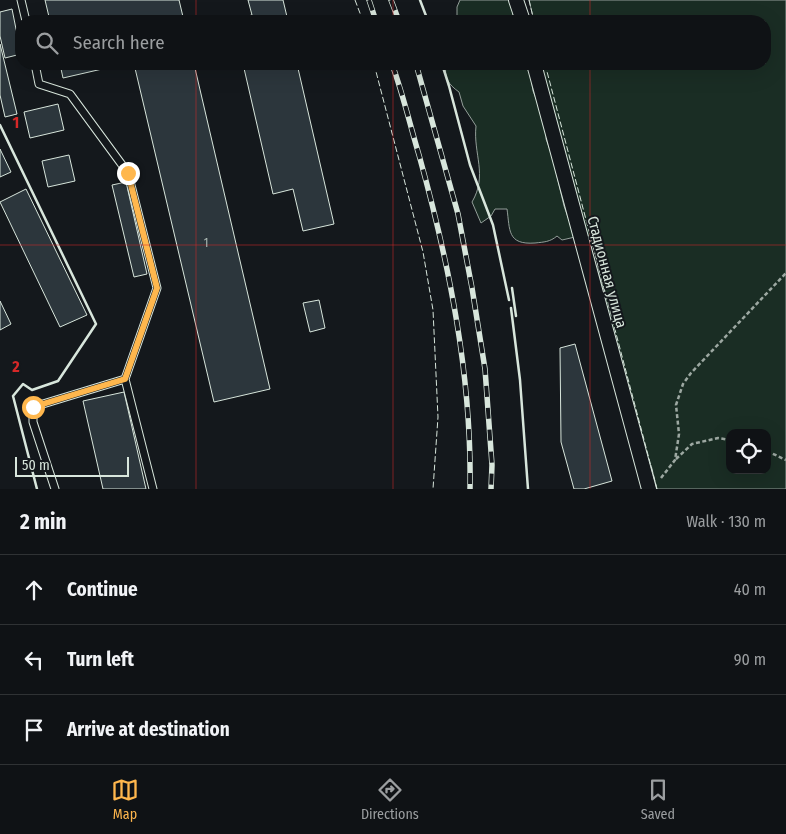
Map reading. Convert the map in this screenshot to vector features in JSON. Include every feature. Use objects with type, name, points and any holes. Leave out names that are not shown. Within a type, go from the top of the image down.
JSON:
[{"type":"street","points":[[516,0],[520,15]]},
{"type":"street","name":"Стадионная улица","points":[[536,70],[649,488]]},
{"type":"lane","points":[[21,0],[25,15]]},
{"type":"lane","points":[[36,70],[39,84],[70,94],[128,173],[157,288],[125,379],[153,489]]},
{"type":"lane","points":[[55,489],[33,422],[33,407],[125,379]]},
{"type":"path","points":[[675,460],[679,434],[676,405],[683,384],[691,373],[786,273]]},
{"type":"path","points":[[649,488],[656,485],[675,460],[692,444],[718,438],[726,439]]},
{"type":"path","points":[[771,453],[786,460]]},
{"type":"green space","points":[[460,0],[510,0],[513,5],[513,15],[457,15],[457,7]]},
{"type":"green space","points":[[529,0],[786,0],[786,489],[657,489],[651,465],[649,466],[642,446],[639,424],[628,399],[605,315],[605,293],[598,272],[593,245],[584,230],[536,70],[771,70],[771,15],[533,15]]},
{"type":"green space","points":[[446,70],[528,70],[533,91],[547,126],[546,139],[552,155],[564,206],[575,237],[562,240],[557,236],[549,241],[535,243],[519,241],[515,239],[510,230],[507,209],[495,209],[491,216],[481,223],[472,202],[477,192],[480,173],[476,126],[463,106],[459,92],[452,86]]},
{"type":"building","points":[[45,0],[179,0],[183,15],[49,15]]},
{"type":"building","points":[[248,0],[283,0],[287,15],[252,15]]},
{"type":"building","points":[[12,9],[15,24],[15,56],[5,58],[0,36],[0,12]]},
{"type":"building","points":[[0,44],[17,114],[5,117],[0,95]]},
{"type":"building","points":[[61,70],[98,70],[63,78]]},
{"type":"building","points":[[135,70],[195,70],[270,389],[214,402]]},
{"type":"building","points":[[244,70],[298,70],[334,224],[303,231],[293,189],[273,194]]},
{"type":"building","points":[[58,104],[64,130],[30,138],[24,112]]},
{"type":"building","points":[[0,149],[11,172],[0,177]]},
{"type":"building","points":[[69,155],[75,181],[48,187],[42,161]]},
{"type":"building","points":[[126,182],[147,274],[134,277],[112,185]]},
{"type":"building","points":[[26,189],[87,315],[60,327],[0,202]]},
{"type":"building","points":[[319,300],[325,328],[310,332],[303,303]]},
{"type":"building","points":[[0,301],[11,324],[0,330]]},
{"type":"building","points":[[575,344],[612,481],[584,489],[574,489],[561,442],[560,348]]},
{"type":"building","points":[[124,392],[146,489],[103,489],[83,401]]},
{"type":"railway","points":[[369,0],[374,15]]},
{"type":"railway","points":[[391,0],[397,15]]},
{"type":"railway","points":[[394,70],[430,196],[457,320],[467,404],[470,489]]},
{"type":"railway","points":[[418,70],[458,214],[472,288],[485,369],[492,465],[491,489]]},
{"type":"fence","points":[[355,0],[361,15]]},
{"type":"fence","points":[[529,0],[533,15]]},
{"type":"fence","points":[[376,70],[423,252],[433,310],[438,417],[433,489]]},
{"type":"fence","points":[[547,70],[657,489]]},
{"type":"wall","points":[[420,0],[426,15]]},
{"type":"wall","points":[[444,70],[470,165],[493,225],[509,300]]},
{"type":"wall","points":[[0,125],[96,324],[58,381],[32,390],[23,384],[13,396],[37,489]]},
{"type":"wall","points":[[512,288],[516,316]]},
{"type":"wall","points":[[511,308],[520,380],[528,489]]},
{"type":"route","points":[[33,407],[125,379],[157,288],[128,173]]}]
